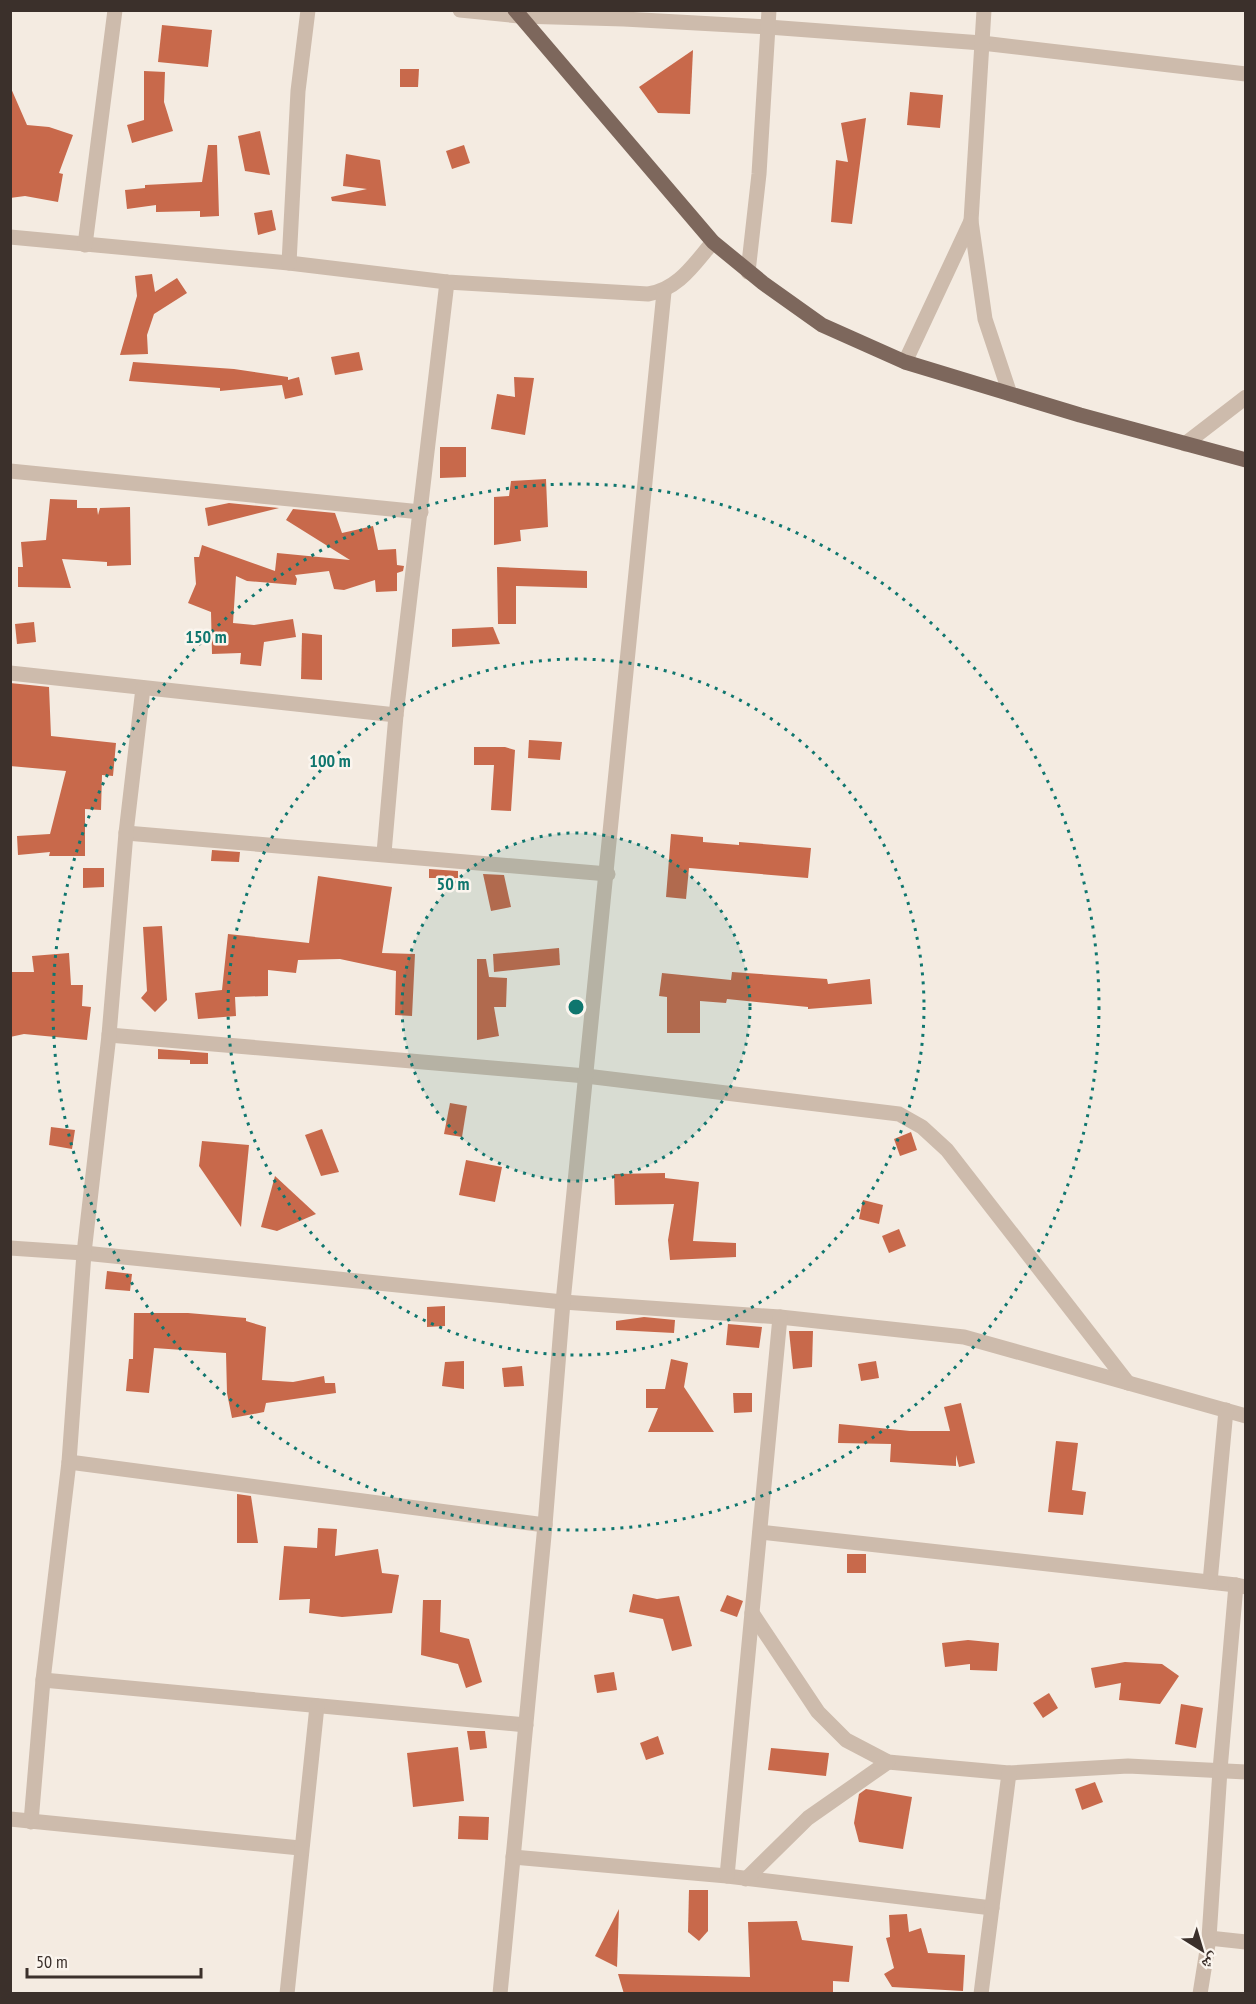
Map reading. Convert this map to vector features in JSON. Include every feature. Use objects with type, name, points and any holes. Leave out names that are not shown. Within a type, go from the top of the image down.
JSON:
[{"type":"main road","points":[[517,13],[713,242],[748,272],[822,324],[905,362],[1245,460]]},
{"type":"street","points":[[85,245],[115,10]]},
{"type":"street","points":[[289,263],[298,91],[308,10]]},
{"type":"street","points":[[460,10],[768,27],[982,43],[1245,74]]},
{"type":"street","points":[[748,272],[759,174],[769,10]]},
{"type":"street","points":[[984,10],[971,221],[985,319],[1010,394]]},
{"type":"street","points":[[905,362],[971,221]]},
{"type":"street","points":[[10,237],[289,263],[447,282],[648,294],[664,292],[677,284],[713,242]]},
{"type":"street","points":[[384,853],[396,715],[447,282]]},
{"type":"street","points":[[500,1994],[545,1525],[563,1302],[608,874],[664,292]]},
{"type":"street","points":[[1185,444],[1245,397]]},
{"type":"street","points":[[10,471],[421,512]]},
{"type":"street","points":[[10,673],[396,715]]},
{"type":"street","points":[[31,1822],[43,1680],[69,1462],[84,1253],[109,1035],[126,833],[143,688]]},
{"type":"street","points":[[126,833],[384,853],[608,874]]},
{"type":"street","points":[[109,1035],[586,1076],[899,1114],[922,1127],[947,1150],[1128,1383]]},
{"type":"street","points":[[10,1248],[84,1253],[563,1302],[780,1317],[964,1337],[1245,1416]]},
{"type":"street","points":[[727,1876],[780,1317]]},
{"type":"street","points":[[1210,1582],[1226,1410]]},
{"type":"street","points":[[69,1462],[545,1525]]},
{"type":"street","points":[[760,1532],[1241,1586],[1220,1770],[1209,1938],[1200,1994]]},
{"type":"street","points":[[752,1612],[818,1712],[846,1740],[888,1762],[1010,1773],[1128,1766],[1245,1772]]},
{"type":"street","points":[[43,1680],[526,1725]]},
{"type":"street","points":[[286,1994],[317,1706]]},
{"type":"street","points":[[746,1878],[808,1818],[888,1762]]},
{"type":"street","points":[[981,1994],[1010,1773]]},
{"type":"street","points":[[10,1819],[300,1848]]},
{"type":"street","points":[[513,1857],[746,1878],[992,1908]]},
{"type":"street","points":[[1209,1938],[1245,1942]]},
{"type":"building","points":[[162,25],[212,30],[208,67],[158,62]]},
{"type":"building","points":[[693,50],[690,114],[658,113],[639,87]]},
{"type":"building","points":[[400,69],[419,69],[418,87],[400,87]]},
{"type":"building","points":[[144,71],[165,72],[164,102],[173,131],[132,143],[127,125],[144,120]]},
{"type":"building","points":[[10,86],[27,125],[49,127],[73,135],[59,173],[63,174],[58,202],[25,196],[10,198]]},
{"type":"building","points":[[910,92],[943,95],[940,128],[907,125]]},
{"type":"building","points":[[866,118],[852,224],[831,222],[836,160],[848,162],[841,123]]},
{"type":"building","points":[[260,131],[270,175],[245,171],[238,136]]},
{"type":"building","points":[[208,145],[217,145],[219,216],[200,217],[200,211],[156,212],[156,205],[127,209],[125,190],[145,188],[145,185],[202,182]]},
{"type":"building","points":[[464,145],[470,163],[452,169],[446,151]]},
{"type":"building","points":[[346,154],[380,160],[386,206],[332,201],[331,197],[367,189],[343,186]]},
{"type":"building","points":[[272,210],[276,230],[258,235],[254,213]]},
{"type":"building","points":[[152,274],[155,292],[177,278],[187,293],[154,314],[147,335],[148,354],[120,355],[137,296],[135,276]]},
{"type":"building","points":[[359,352],[363,370],[335,375],[331,357]]},
{"type":"building","points":[[133,362],[234,369],[288,377],[288,380],[299,377],[303,395],[285,399],[282,385],[220,391],[220,388],[129,381]]},
{"type":"building","points":[[514,377],[534,378],[525,435],[491,429],[497,394],[515,397]]},
{"type":"building","points":[[440,447],[466,447],[466,477],[440,478]]},
{"type":"building","points":[[546,479],[548,527],[520,530],[521,541],[494,545],[494,497],[509,496],[511,481]]},
{"type":"building","points":[[50,499],[77,500],[77,508],[97,508],[98,515],[100,508],[130,507],[131,565],[107,566],[107,562],[62,559],[71,588],[18,587],[18,567],[23,567],[21,542],[46,540]]},
{"type":"building","points":[[229,503],[279,508],[208,526],[205,508]]},
{"type":"building","points":[[293,509],[335,513],[342,533],[373,526],[378,550],[396,549],[397,565],[404,566],[403,571],[397,573],[397,591],[376,592],[375,580],[344,590],[334,589],[329,571],[295,575],[296,585],[247,581],[236,576],[233,623],[254,625],[293,619],[296,637],[264,642],[261,666],[240,664],[241,653],[212,654],[211,612],[188,603],[196,584],[194,557],[199,557],[202,545],[275,571],[277,553],[350,560],[286,520]]},
{"type":"building","points":[[497,567],[587,571],[587,588],[516,586],[516,624],[498,624]]},
{"type":"building","points":[[34,622],[36,642],[17,644],[15,624]]},
{"type":"building","points":[[493,627],[500,644],[452,647],[452,629]]},
{"type":"building","points":[[302,633],[322,635],[322,680],[301,679]]},
{"type":"building","points":[[10,683],[49,687],[51,736],[116,743],[113,776],[102,775],[101,810],[85,809],[85,856],[49,856],[50,852],[18,855],[17,836],[50,834],[66,771],[10,766]]},
{"type":"building","points":[[529,740],[562,742],[560,760],[528,758]]},
{"type":"building","points":[[474,747],[505,747],[515,750],[511,811],[491,810],[494,765],[474,765]]},
{"type":"building","points":[[671,834],[703,837],[703,842],[739,845],[739,842],[811,848],[808,878],[689,868],[686,899],[666,897]]},
{"type":"building","points":[[212,850],[240,852],[239,862],[211,861]]},
{"type":"building","points":[[83,868],[104,868],[104,887],[83,888]]},
{"type":"building","points":[[429,869],[458,871],[458,878],[429,878]]},
{"type":"building","points":[[483,874],[504,875],[511,907],[491,911]]},
{"type":"building","points":[[318,876],[392,887],[382,953],[415,954],[412,1016],[395,1015],[396,971],[340,959],[298,960],[296,973],[268,970],[268,996],[235,997],[236,1016],[198,1019],[195,993],[222,990],[228,934],[309,943]]},
{"type":"building","points":[[162,926],[167,1000],[155,1012],[141,998],[147,991],[143,927]]},
{"type":"building","points":[[559,948],[560,965],[494,972],[493,954]]},
{"type":"building","points":[[69,953],[71,985],[83,985],[82,1006],[91,1007],[87,1040],[24,1034],[10,1037],[10,972],[34,972],[32,956]]},
{"type":"building","points":[[477,959],[486,959],[489,977],[507,978],[506,1007],[494,1007],[499,1036],[477,1040]]},
{"type":"building","points":[[732,972],[827,979],[828,984],[870,979],[872,1004],[808,1009],[808,1007],[727,999],[726,1003],[700,1001],[700,1033],[667,1033],[667,997],[659,996],[662,973],[731,980]]},
{"type":"building","points":[[158,1049],[208,1053],[208,1064],[190,1064],[190,1060],[158,1059]]},
{"type":"building","points":[[450,1103],[467,1106],[462,1137],[444,1134]]},
{"type":"building","points":[[51,1127],[75,1130],[72,1149],[49,1145]]},
{"type":"building","points":[[322,1129],[339,1172],[321,1176],[305,1135]]},
{"type":"building","points":[[911,1132],[917,1150],[900,1156],[894,1139]]},
{"type":"building","points":[[202,1141],[249,1145],[241,1227],[199,1166]]},
{"type":"building","points":[[466,1160],[502,1167],[495,1202],[459,1195]]},
{"type":"building","points":[[665,1173],[665,1178],[699,1182],[693,1241],[736,1243],[736,1257],[670,1260],[668,1240],[674,1204],[615,1205],[614,1174]]},
{"type":"building","points":[[275,1176],[316,1214],[277,1231],[261,1227]]},
{"type":"building","points":[[863,1200],[883,1205],[879,1224],[859,1219]]},
{"type":"building","points":[[899,1229],[906,1246],[889,1253],[882,1236]]},
{"type":"building","points":[[107,1271],[132,1274],[130,1291],[105,1289]]},
{"type":"building","points":[[445,1306],[445,1326],[427,1327],[427,1307]]},
{"type":"building","points":[[134,1313],[188,1313],[246,1318],[246,1321],[266,1327],[262,1380],[293,1382],[324,1376],[325,1383],[335,1383],[336,1393],[266,1403],[264,1412],[232,1418],[227,1393],[226,1353],[154,1348],[149,1393],[126,1391],[129,1359],[133,1359]]},
{"type":"building","points":[[644,1317],[675,1320],[674,1333],[616,1330],[616,1321]]},
{"type":"building","points":[[728,1324],[762,1327],[759,1348],[726,1345]]},
{"type":"building","points":[[789,1331],[813,1331],[812,1367],[793,1369]]},
{"type":"building","points":[[671,1359],[688,1363],[684,1387],[714,1432],[648,1432],[658,1408],[646,1408],[646,1389],[665,1389]]},
{"type":"building","points":[[464,1361],[464,1389],[442,1386],[445,1362]]},
{"type":"building","points":[[876,1361],[879,1378],[861,1381],[858,1364]]},
{"type":"building","points":[[522,1366],[524,1386],[504,1387],[502,1368]]},
{"type":"building","points":[[733,1393],[752,1393],[752,1412],[734,1413]]},
{"type":"building","points":[[961,1403],[975,1463],[959,1467],[956,1455],[956,1466],[890,1462],[891,1444],[838,1443],[839,1424],[910,1431],[950,1431],[944,1407]]},
{"type":"building","points":[[1056,1441],[1078,1443],[1072,1490],[1086,1492],[1083,1515],[1048,1512]]},
{"type":"building","points":[[237,1494],[251,1496],[258,1543],[237,1543]]},
{"type":"building","points":[[318,1528],[337,1529],[335,1556],[378,1549],[382,1573],[399,1575],[392,1613],[342,1617],[309,1613],[310,1599],[279,1600],[284,1546],[317,1548]]},
{"type":"building","points":[[847,1554],[866,1554],[866,1573],[847,1573]]},
{"type":"building","points":[[633,1594],[657,1599],[679,1596],[692,1646],[672,1651],[663,1619],[629,1612]]},
{"type":"building","points":[[727,1595],[743,1601],[737,1617],[720,1611]]},
{"type":"building","points":[[423,1600],[441,1600],[440,1632],[469,1639],[482,1682],[466,1688],[458,1664],[421,1655]]},
{"type":"building","points":[[968,1640],[999,1643],[997,1671],[970,1670],[970,1664],[945,1667],[942,1643]]},
{"type":"building","points":[[1125,1662],[1162,1664],[1179,1676],[1160,1704],[1119,1700],[1121,1683],[1095,1688],[1091,1668]]},
{"type":"building","points":[[614,1672],[617,1690],[597,1693],[594,1675]]},
{"type":"building","points":[[1049,1693],[1058,1708],[1043,1718],[1033,1703]]},
{"type":"building","points":[[1181,1704],[1203,1708],[1196,1748],[1175,1744]]},
{"type":"building","points":[[467,1731],[485,1731],[487,1748],[470,1750]]},
{"type":"building","points":[[658,1736],[664,1754],[646,1760],[640,1743]]},
{"type":"building","points":[[458,1747],[464,1801],[413,1807],[407,1753]]},
{"type":"building","points":[[771,1748],[829,1753],[826,1776],[768,1770]]},
{"type":"building","points":[[1095,1782],[1103,1802],[1082,1810],[1075,1789]]},
{"type":"building","points":[[866,1789],[912,1797],[903,1849],[859,1842],[854,1823],[859,1794]]},
{"type":"building","points":[[459,1816],[489,1817],[488,1840],[458,1839]]},
{"type":"building","points":[[689,1890],[708,1890],[708,1931],[699,1941],[688,1932]]},
{"type":"building","points":[[619,1909],[617,1967],[595,1956]]},
{"type":"building","points":[[907,1914],[909,1932],[921,1928],[928,1953],[965,1955],[963,1991],[892,1987],[884,1974],[894,1968],[886,1938],[890,1937],[889,1915]]},
{"type":"building","points":[[797,1921],[802,1940],[853,1946],[849,1982],[833,1981],[833,1994],[624,1994],[618,1974],[750,1977],[748,1922]]}]
